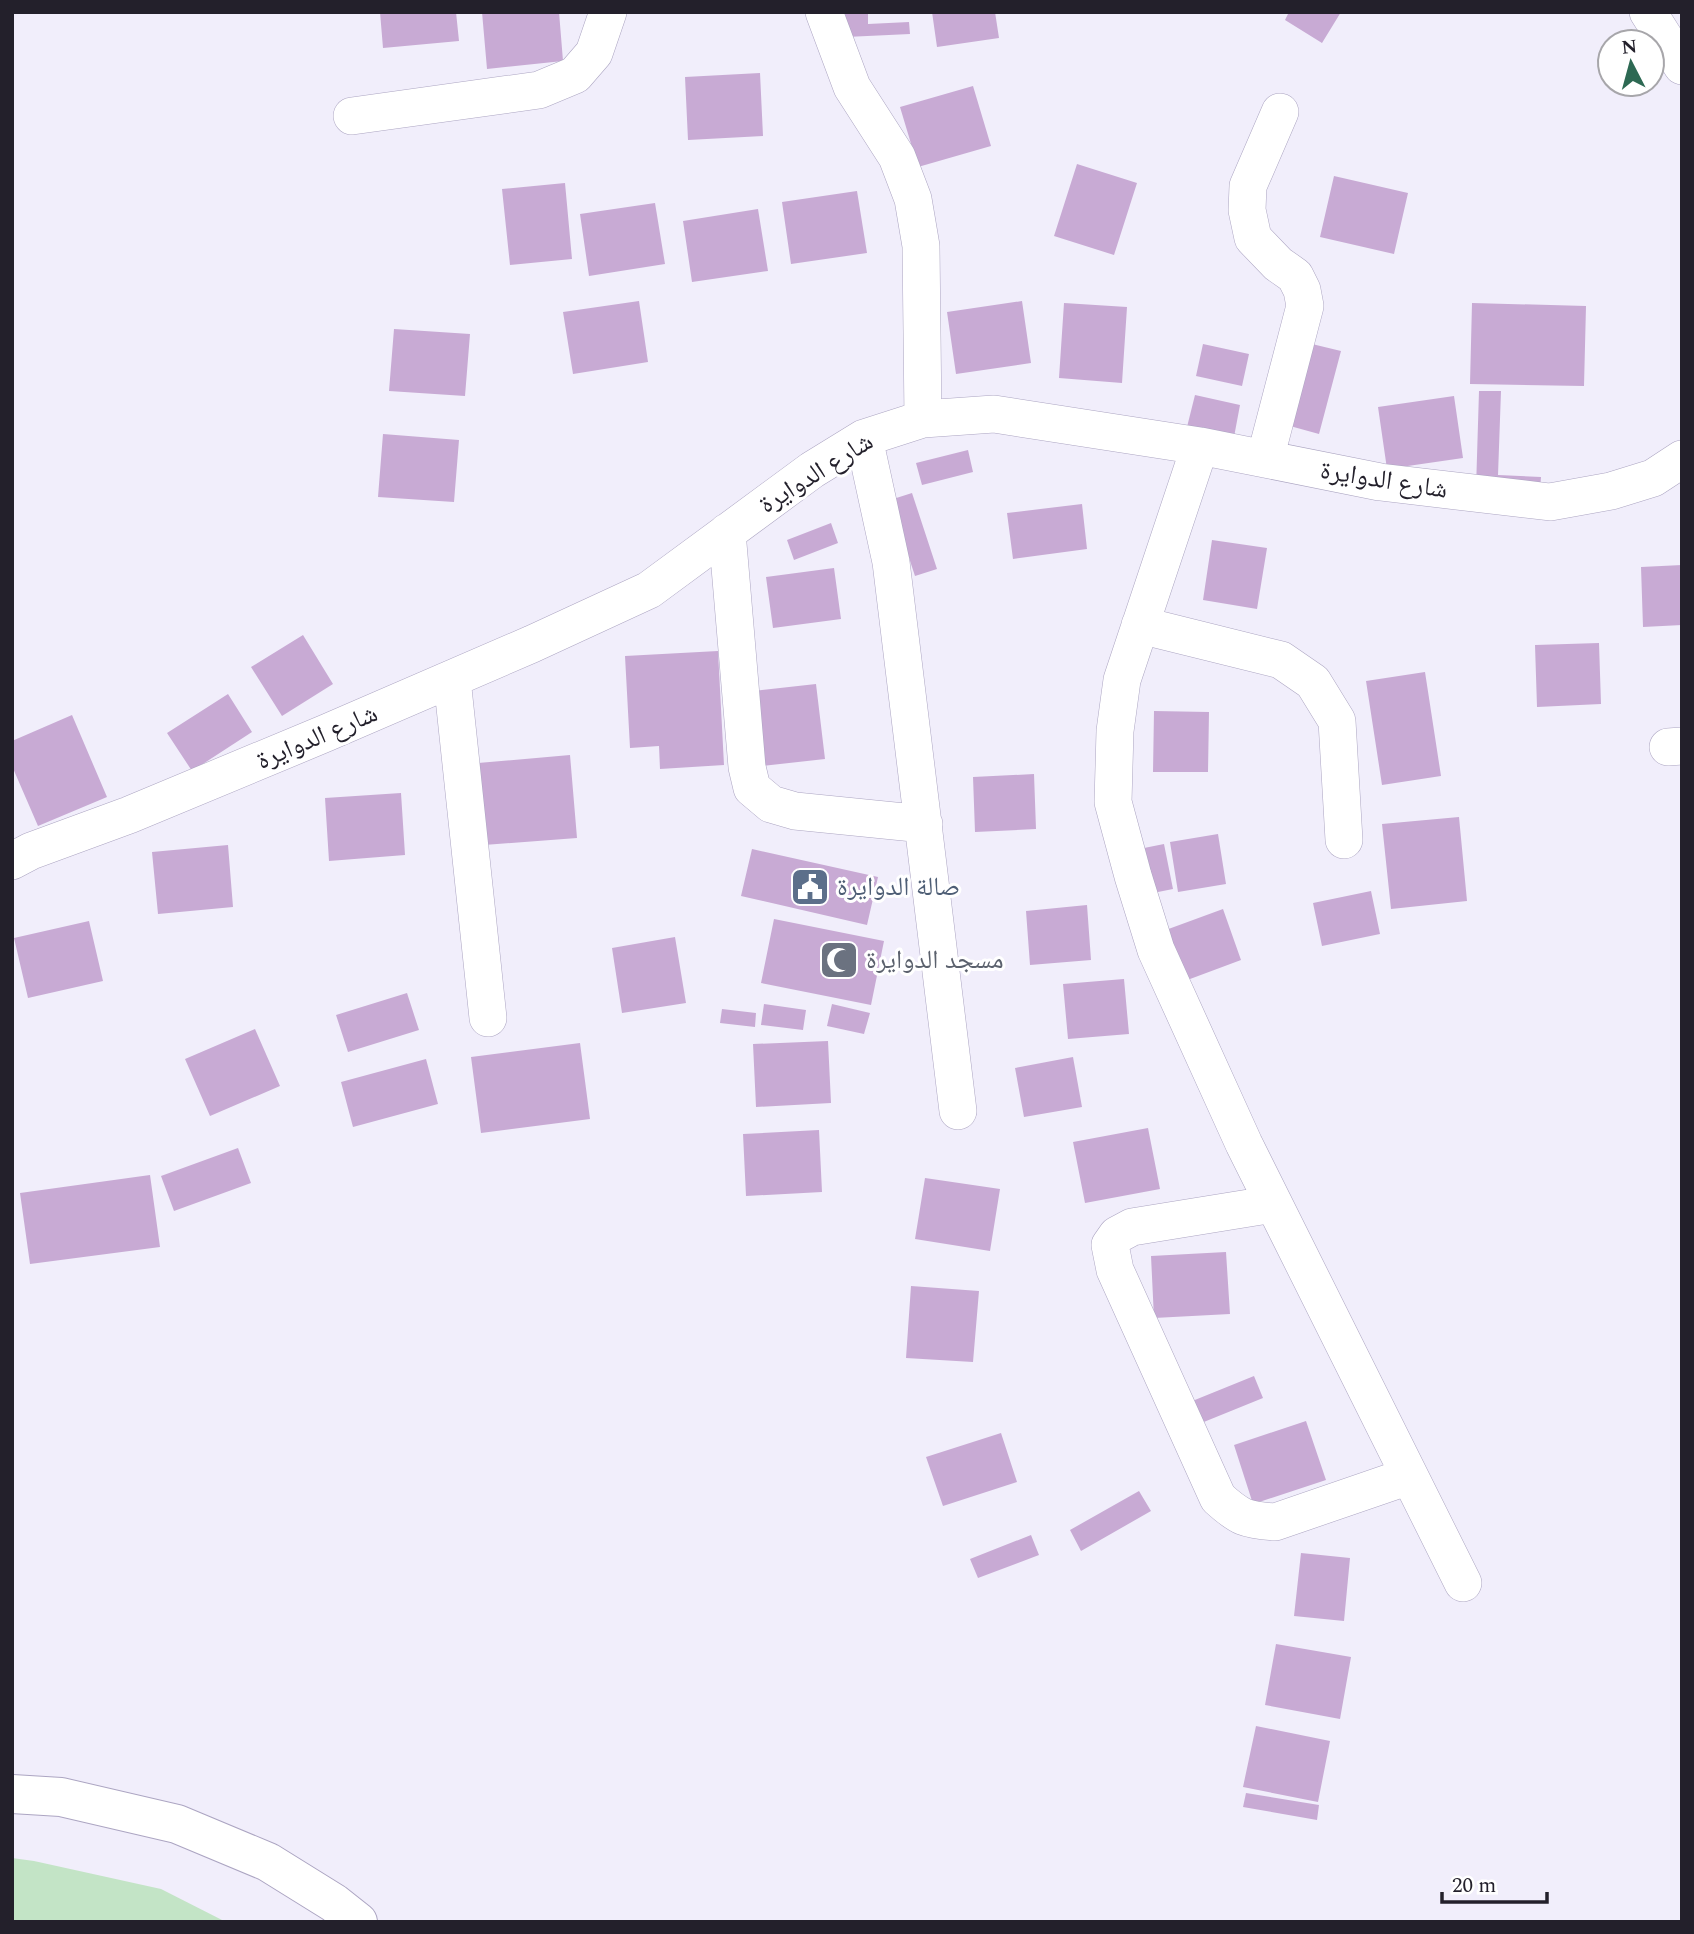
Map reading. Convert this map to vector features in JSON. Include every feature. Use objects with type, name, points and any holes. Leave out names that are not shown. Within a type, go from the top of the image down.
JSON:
[{"type":"main road","points":[[12,1794],[61,1797],[177,1824],[268,1862],[334,1903],[358,1922]]},
{"type":"street","points":[[352,116],[539,90],[575,75],[594,53],[608,12]]},
{"type":"street","points":[[824,12],[852,87],[897,157],[913,199],[920,246],[923,419]]},
{"type":"street","points":[[1648,12],[1682,66]]},
{"type":"street","points":[[1265,459],[1305,306],[1302,290],[1295,276],[1278,264],[1253,238],[1247,210],[1248,186],[1280,112]]},
{"type":"street","name":"شارع الدوايرة","points":[[12,861],[31,851],[154,805],[452,679],[649,590],[812,470],[864,438],[923,419],[994,414],[1200,446],[1380,482],[1550,502],[1611,491],[1653,478],[1682,459]]},
{"type":"street","points":[[864,438],[891,562],[958,1111]]},
{"type":"street","points":[[1200,446],[1122,680],[1115,731],[1113,802],[1156,950],[1238,1132],[1463,1583]]},
{"type":"street","points":[[727,532],[747,767],[752,788],[771,804],[795,811],[924,824]]},
{"type":"street","points":[[1140,625],[1281,660],[1313,682],[1337,721],[1344,839]]},
{"type":"street","points":[[452,679],[488,1018]]},
{"type":"street","points":[[1273,1204],[1132,1227],[1117,1235],[1110,1245],[1115,1270],[1218,1498],[1233,1512],[1252,1520],[1275,1522],[1409,1476]]},
{"type":"green space","points":[[12,1858],[161,1889],[226,1922],[12,1922]]},
{"type":"building","points":[[380,12],[456,12],[459,41],[383,48]]},
{"type":"building","points":[[482,12],[559,12],[563,61],[487,69]]},
{"type":"building","points":[[845,12],[868,12],[868,24],[909,22],[910,34],[846,37]]},
{"type":"building","points":[[932,12],[995,12],[999,38],[937,47]]},
{"type":"building","points":[[1289,12],[1341,12],[1322,43],[1285,20]]},
{"type":"building","points":[[760,73],[763,136],[688,140],[685,77]]},
{"type":"building","points":[[973,86],[991,146],[918,167],[900,107]]},
{"type":"building","points":[[1077,164],[1137,183],[1114,255],[1054,236]]},
{"type":"building","points":[[1334,176],[1408,193],[1394,254],[1320,237]]},
{"type":"building","points":[[565,183],[572,259],[510,265],[502,189]]},
{"type":"building","points":[[857,191],[867,253],[791,264],[782,202]]},
{"type":"building","points":[[655,203],[665,264],[589,276],[580,214]]},
{"type":"building","points":[[758,209],[768,271],[692,282],[683,221]]},
{"type":"building","points":[[639,301],[648,362],[573,374],[563,312]]},
{"type":"building","points":[[1022,301],[1031,363],[956,374],[947,312]]},
{"type":"building","points":[[1064,303],[1127,307],[1122,383],[1059,378]]},
{"type":"building","points":[[1472,303],[1586,306],[1584,386],[1470,384]]},
{"type":"building","points":[[394,329],[470,334],[465,396],[389,391]]},
{"type":"building","points":[[1203,344],[1249,354],[1242,386],[1196,376]]},
{"type":"building","points":[[1312,344],[1341,351],[1319,434],[1290,426]]},
{"type":"building","points":[[1479,391],[1501,391],[1498,475],[1541,477],[1540,490],[1476,489]]},
{"type":"building","points":[[1195,395],[1240,405],[1234,437],[1187,427]]},
{"type":"building","points":[[1454,396],[1463,458],[1387,469],[1378,407]]},
{"type":"building","points":[[383,434],[459,440],[454,502],[378,497]]},
{"type":"building","points":[[968,450],[973,472],[922,485],[916,463]]},
{"type":"building","points":[[912,493],[937,569],[915,576],[890,500]]},
{"type":"building","points":[[1082,504],[1087,549],[1013,559],[1007,513]]},
{"type":"building","points":[[831,523],[838,543],[794,560],[787,540]]},
{"type":"building","points":[[1212,540],[1267,548],[1257,609],[1203,600]]},
{"type":"building","points":[[1682,565],[1682,625],[1643,627],[1641,567]]},
{"type":"building","points":[[834,568],[841,619],[773,628],[766,577]]},
{"type":"building","points":[[303,635],[333,684],[282,716],[251,667]]},
{"type":"building","points":[[1599,643],[1601,704],[1537,707],[1535,645]]},
{"type":"building","points":[[718,651],[724,765],[660,769],[659,746],[630,748],[625,656]]},
{"type":"building","points":[[1425,672],[1441,776],[1382,785],[1366,681]]},
{"type":"building","points":[[816,684],[825,759],[762,766],[754,691]]},
{"type":"building","points":[[228,694],[252,732],[192,771],[167,733]]},
{"type":"building","points":[[1154,711],[1209,712],[1208,772],[1153,772]]},
{"type":"building","points":[[72,715],[107,797],[38,826],[12,766],[12,741]]},
{"type":"building","points":[[570,755],[577,838],[484,845],[478,763]]},
{"type":"building","points":[[1034,774],[1036,829],[975,832],[973,777]]},
{"type":"building","points":[[401,793],[405,855],[329,861],[325,798]]},
{"type":"building","points":[[1459,817],[1467,901],[1391,909],[1382,824]]},
{"type":"building","points":[[1218,834],[1226,884],[1178,892],[1170,842]]},
{"type":"building","points":[[1164,844],[1173,889],[1143,895],[1134,850]]},
{"type":"building","points":[[228,845],[233,907],[158,914],[152,852]]},
{"type":"building","name":"صالة الدوايرة","points":[[752,849],[878,877],[867,925],[741,896]]},
{"type":"building","points":[[1371,891],[1380,934],[1322,946],[1313,903]]},
{"type":"building","points":[[1087,905],[1091,960],[1030,965],[1026,911]]},
{"type":"building","points":[[1223,909],[1241,960],[1182,982],[1163,931]]},
{"type":"building","points":[[774,919],[884,941],[871,1005],[761,983]]},
{"type":"building","points":[[89,921],[103,981],[28,998],[14,938]]},
{"type":"building","points":[[675,937],[686,1003],[622,1013],[612,948]]},
{"type":"building","points":[[1124,979],[1129,1034],[1068,1039],[1063,984]]},
{"type":"building","points":[[407,993],[419,1030],[348,1052],[336,1015]]},
{"type":"building","points":[[764,1004],[806,1010],[803,1030],[761,1025]]},
{"type":"building","points":[[832,1004],[870,1013],[864,1034],[827,1026]]},
{"type":"building","points":[[722,1009],[756,1013],[755,1027],[720,1023]]},
{"type":"building","points":[[255,1029],[280,1086],[210,1116],[185,1059]]},
{"type":"building","points":[[828,1041],[831,1103],[756,1107],[753,1044]]},
{"type":"building","points":[[580,1043],[590,1119],[481,1133],[471,1057]]},
{"type":"building","points":[[1073,1057],[1082,1107],[1024,1117],[1015,1068]]},
{"type":"building","points":[[426,1059],[438,1104],[353,1127],[341,1082]]},
{"type":"building","points":[[1148,1128],[1160,1189],[1085,1203],[1073,1142]]},
{"type":"building","points":[[819,1130],[822,1192],[746,1196],[743,1134]]},
{"type":"building","points":[[238,1148],[251,1183],[174,1211],[161,1176]]},
{"type":"building","points":[[150,1175],[160,1247],[30,1264],[20,1193]]},
{"type":"building","points":[[925,1178],[1000,1189],[990,1251],[915,1239]]},
{"type":"building","points":[[1226,1252],[1230,1314],[1154,1318],[1151,1256]]},
{"type":"building","points":[[911,1286],[979,1291],[973,1362],[906,1358]]},
{"type":"building","points":[[1254,1376],[1263,1398],[1189,1428],[1180,1406]]},
{"type":"building","points":[[1306,1421],[1326,1480],[1253,1504],[1234,1445]]},
{"type":"building","points":[[1001,1433],[1017,1482],[943,1506],[926,1457]]},
{"type":"building","points":[[1139,1491],[1151,1511],[1081,1551],[1070,1530]]},
{"type":"building","points":[[1031,1535],[1039,1555],[978,1578],[970,1559]]},
{"type":"building","points":[[1301,1553],[1350,1558],[1344,1621],[1294,1616]]},
{"type":"building","points":[[1276,1644],[1351,1657],[1340,1719],[1265,1705]]},
{"type":"building","points":[[1256,1726],[1330,1741],[1318,1802],[1243,1787]]},
{"type":"building","points":[[1246,1793],[1319,1805],[1317,1820],[1243,1807]]},
{"type":"place","name":"صالة الدوايرة","points":[[810,887]]},
{"type":"place","name":"مسجد الدوايرة","points":[[839,960]]}]
